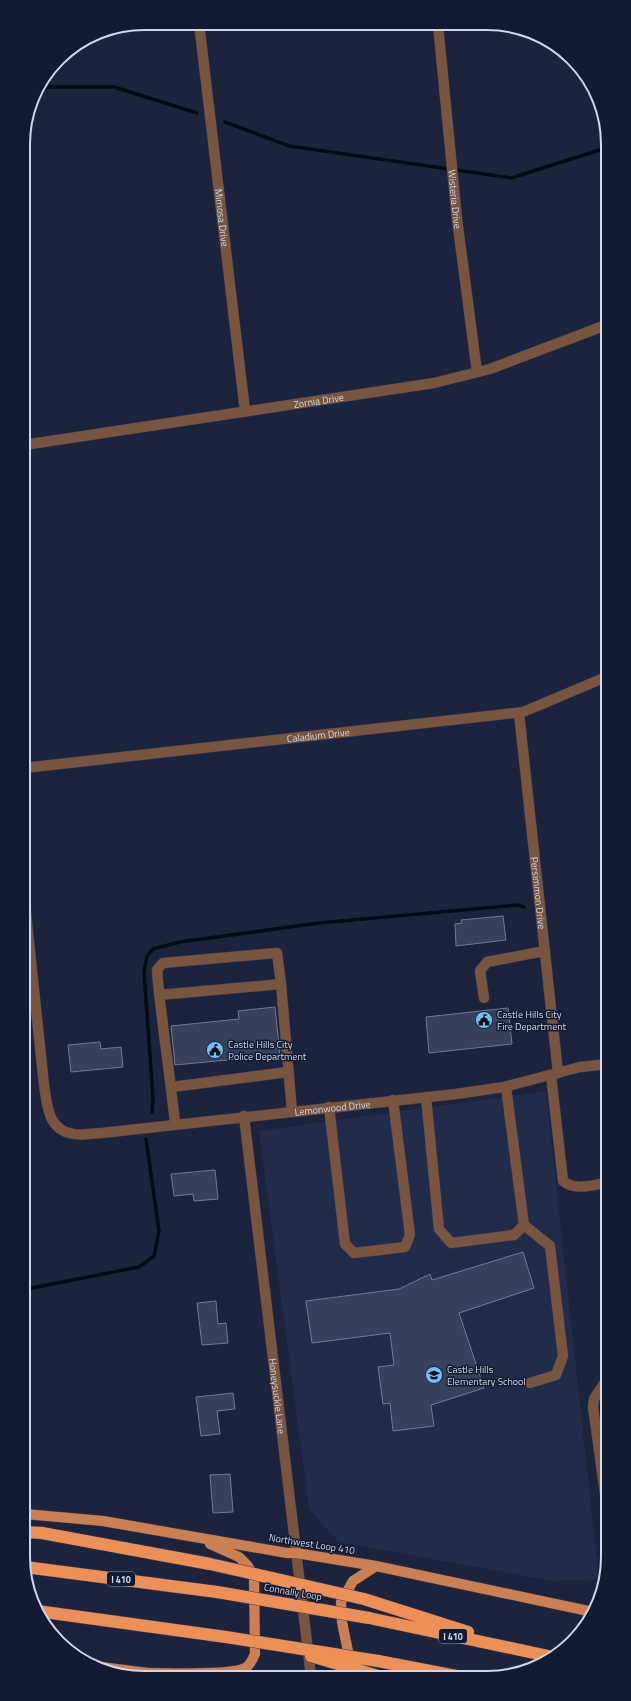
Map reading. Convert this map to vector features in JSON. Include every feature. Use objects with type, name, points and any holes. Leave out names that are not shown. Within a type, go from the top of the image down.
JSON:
[{"type":"highway","points":[[30,1533],[210,1564],[364,1599],[536,1654]]},
{"type":"highway","name":"Connally Loop","points":[[31,1568],[217,1592],[369,1618],[545,1656]]},
{"type":"highway","points":[[45,1613],[66,1614],[280,1645],[430,1671]]},
{"type":"highway","points":[[280,1645],[328,1662],[360,1671]]},
{"type":"main road","name":"Northwest Loop 410","points":[[30,1515],[103,1522],[287,1553],[296,1553],[376,1566],[587,1611]]},
{"type":"main road","points":[[196,1537],[239,1557],[247,1565],[254,1576],[255,1654],[252,1661],[245,1668],[233,1671]]},
{"type":"main road","points":[[353,1671],[342,1622],[341,1602],[353,1581],[376,1566]]},
{"type":"street","name":"Mimosa Drive","points":[[200,30],[245,411]]},
{"type":"street","name":"Wisteria Drive","points":[[438,30],[454,189],[477,372]]},
{"type":"street","name":"Zornia Drive","points":[[30,444],[434,383],[490,370],[601,327]]},
{"type":"street","name":"Caladium Drive","points":[[30,767],[519,713],[601,679]]},
{"type":"street","name":"Persimmon Drive","points":[[519,713],[545,951],[563,1181],[571,1186],[581,1187],[601,1184]]},
{"type":"street","name":"Lemonwood Drive","points":[[30,951],[48,1114],[57,1128],[73,1134],[102,1133],[506,1087],[580,1067],[601,1065]]},
{"type":"street","points":[[484,998],[480,971],[487,962],[545,951]]},
{"type":"street","points":[[175,1124],[172,1086],[159,995],[157,970],[163,963],[277,953],[292,1111]]},
{"type":"street","points":[[159,995],[280,984]]},
{"type":"street","points":[[172,1086],[288,1072]]},
{"type":"street","points":[[506,1087],[524,1225],[550,1246],[563,1356],[556,1376],[530,1383]]},
{"type":"street","points":[[426,1097],[439,1229],[451,1243],[514,1235],[524,1225]]},
{"type":"street","points":[[329,1107],[345,1244],[354,1253],[405,1247],[410,1235],[392,1100]]},
{"type":"street","name":"Honeysuckle Lane","points":[[244,1116],[310,1671]]},
{"type":"street","points":[[601,1388],[594,1399],[593,1407],[601,1461]]},
{"type":"shaded area","name":"Castle Hills Elementary School","points":[[546,1091],[598,1579],[553,1581],[339,1542],[309,1509],[259,1131]]},
{"type":"building","points":[[503,916],[506,940],[456,946],[455,924],[462,923],[461,920]]},
{"type":"building","points":[[275,1007],[280,1055],[175,1065],[171,1026],[239,1019],[238,1011]]},
{"type":"building","points":[[508,1008],[512,1044],[429,1053],[426,1017]]},
{"type":"building","points":[[100,1042],[101,1049],[121,1047],[123,1067],[71,1072],[68,1045]]},
{"type":"building","points":[[215,1170],[218,1199],[194,1201],[193,1194],[174,1196],[171,1174]]},
{"type":"building","points":[[523,1252],[534,1288],[459,1313],[484,1388],[431,1405],[434,1426],[393,1431],[390,1403],[383,1404],[378,1367],[394,1365],[390,1333],[312,1343],[306,1301],[399,1289],[430,1274],[432,1280]]},
{"type":"building","points":[[216,1301],[218,1324],[226,1323],[228,1343],[202,1345],[197,1303]]},
{"type":"building","points":[[233,1393],[235,1409],[217,1411],[220,1434],[201,1436],[196,1397]]},
{"type":"building","points":[[230,1474],[233,1512],[213,1513],[210,1475]]},
{"type":"waterway","points":[[45,88],[114,87],[197,113]]},
{"type":"waterway","points":[[225,122],[289,146],[511,178],[601,150]]},
{"type":"waterway","points":[[152,1112],[153,1097],[144,972],[147,956],[153,949],[180,942],[319,923],[517,905],[524,907]]},
{"type":"waterway","points":[[30,1288],[139,1267],[154,1256],[159,1231],[146,1139]]},
{"type":"place","name":"Castle Hills City Fire Department","points":[[484,1020]]},
{"type":"place","name":"Castle Hills City Police Department","points":[[215,1050]]},
{"type":"place","name":"Castle Hills Elementary School","points":[[434,1375]]}]
